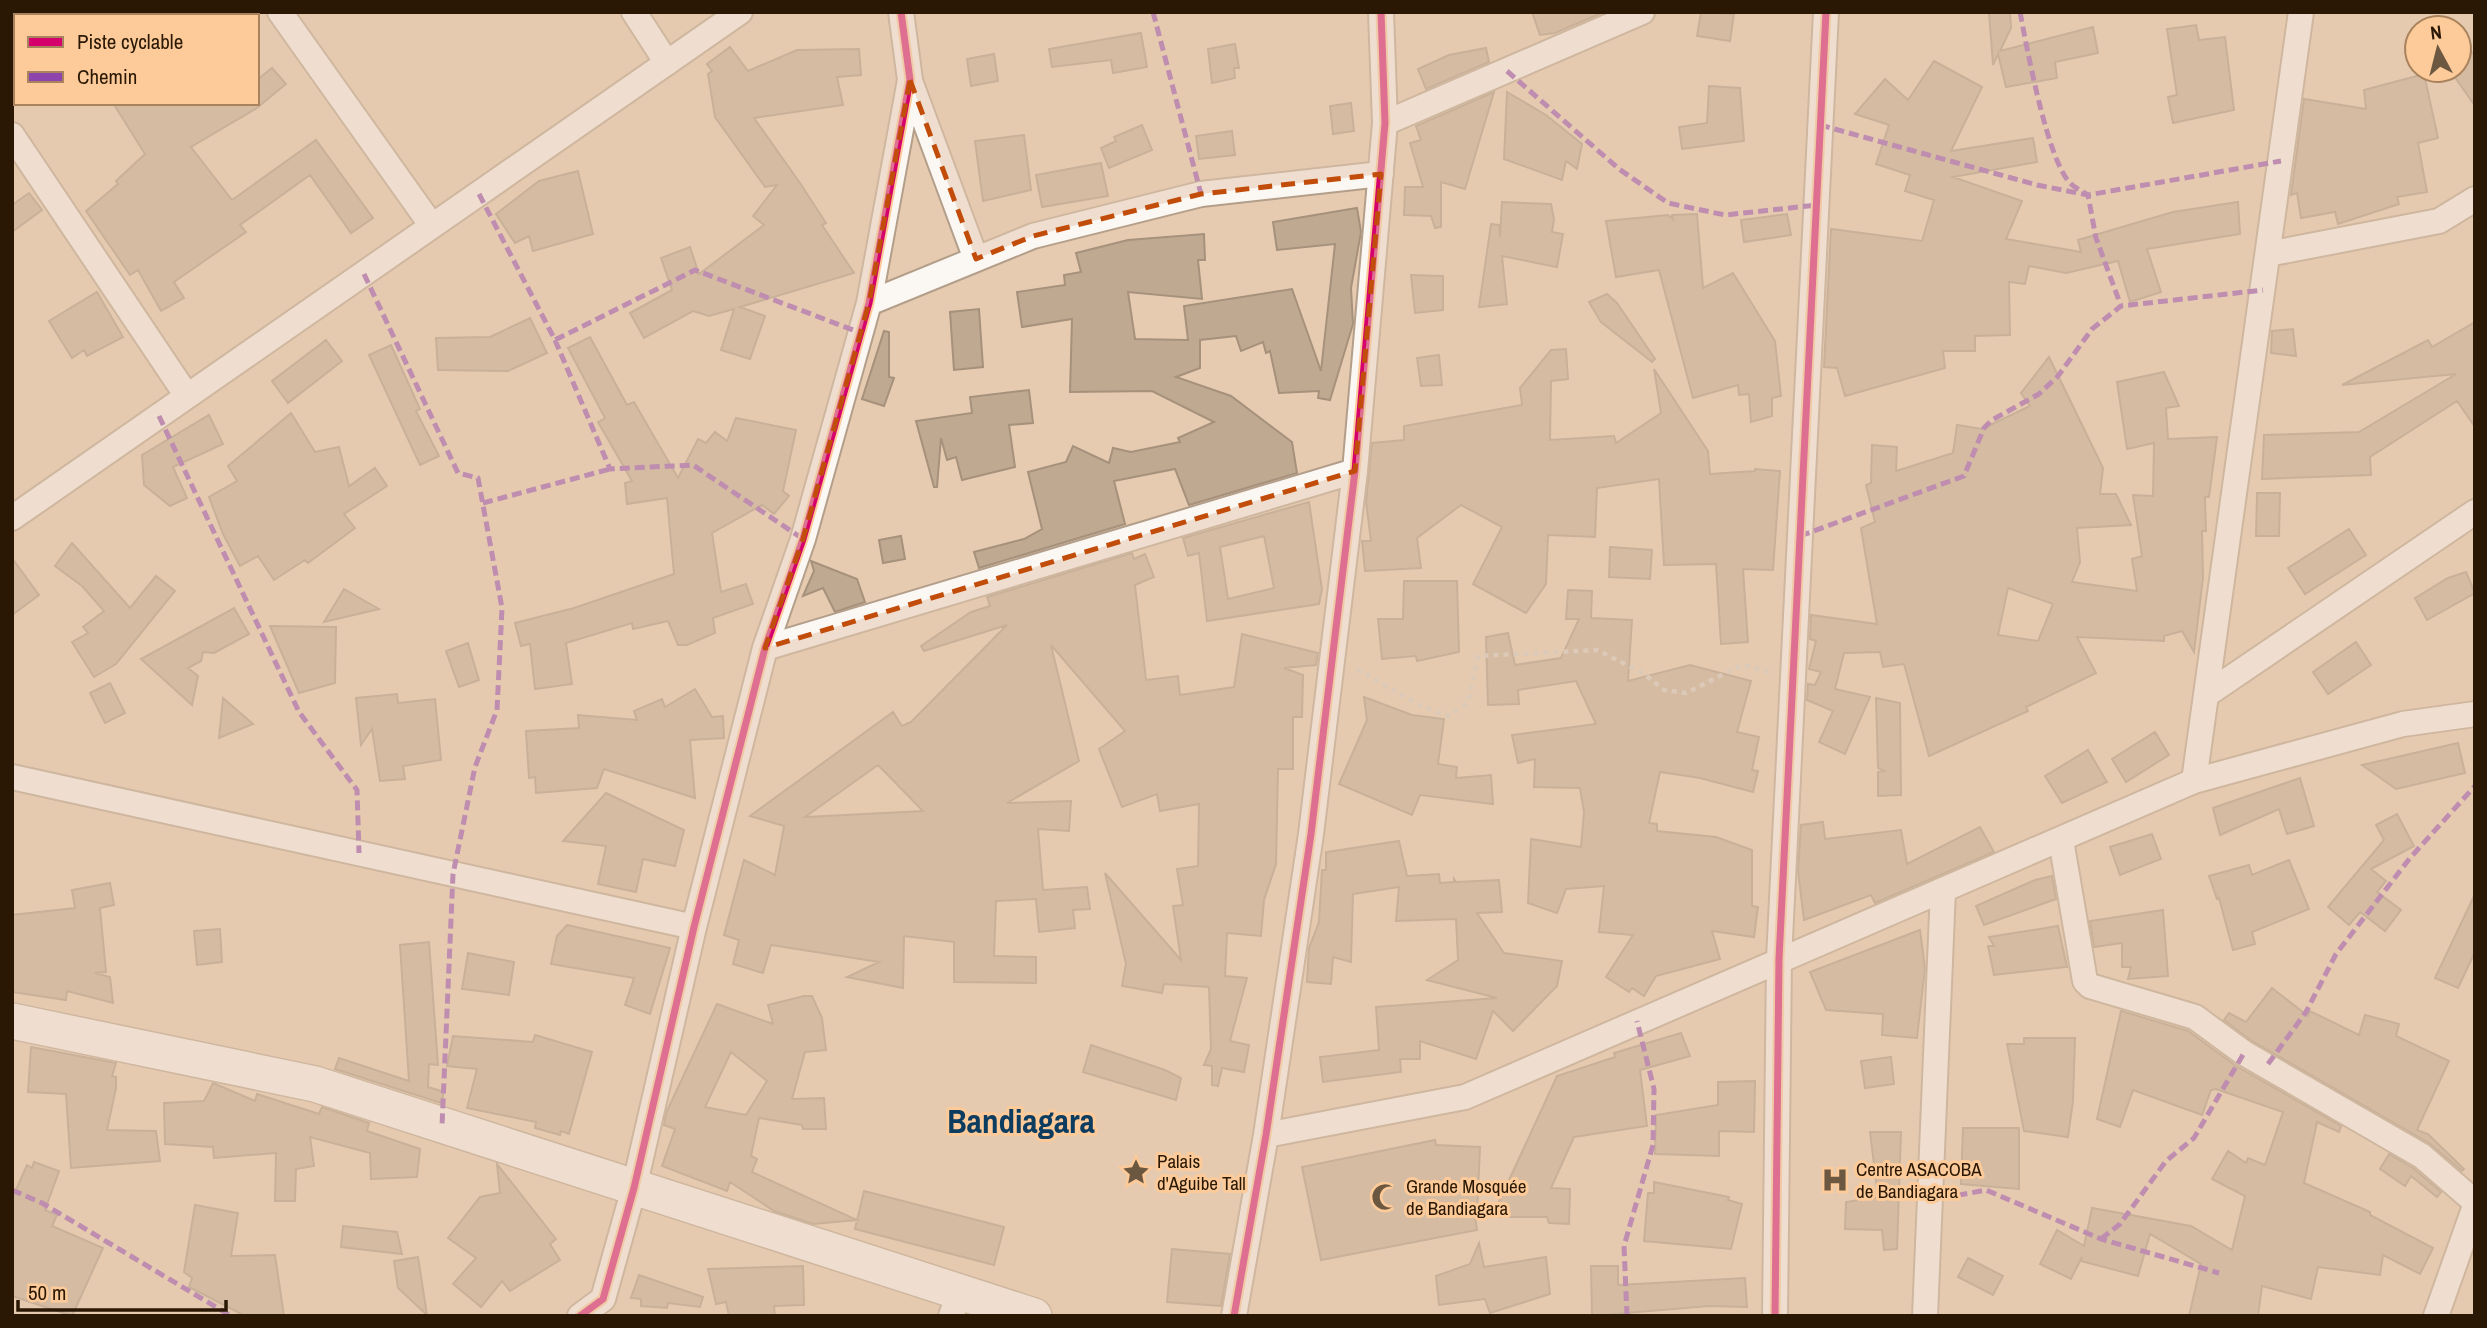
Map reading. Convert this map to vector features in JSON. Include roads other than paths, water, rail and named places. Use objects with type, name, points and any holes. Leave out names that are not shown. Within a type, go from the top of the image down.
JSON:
[{"type":"main road","points":[[12,1021],[314,1084],[634,1188],[955,1304],[1034,1316]]},
{"type":"street","points":[[280,12],[432,226]]},
{"type":"street","points":[[634,12],[667,63]]},
{"type":"street","points":[[12,518],[740,12]]},
{"type":"street","points":[[901,12],[910,80],[976,259]]},
{"type":"street","points":[[1234,1316],[1266,1135],[1311,834],[1355,471],[1385,123],[1381,12]]},
{"type":"street","points":[[1385,123],[1642,12]]},
{"type":"street","points":[[1775,1316],[1779,959],[1826,12]]},
{"type":"street","points":[[2194,781],[2301,12]]},
{"type":"street","points":[[580,1316],[603,1299],[634,1188],[694,927],[765,648],[803,539],[869,303],[910,80]]},
{"type":"street","points":[[12,135],[187,396]]},
{"type":"street","points":[[869,303],[1033,236],[1201,194],[1381,174]]},
{"type":"street","points":[[2268,254],[2439,221],[2475,199]]},
{"type":"street","points":[[765,648],[1355,471]]},
{"type":"street","points":[[2206,695],[2475,512]]},
{"type":"street","points":[[1266,1135],[1465,1097],[2194,781],[2403,724],[2475,714]]},
{"type":"street","points":[[12,777],[694,927]]},
{"type":"street","points":[[2061,840],[2085,981],[2090,986],[2195,1017],[2244,1053],[2422,1156],[2475,1204],[2435,1316]]},
{"type":"street","points":[[1925,1316],[1943,890]]},
{"type":"place","name":"Palais d'Aguibe Tall","points":[[1136,1172]]},
{"type":"place","name":"Centre ASACOBA de Bandiagara","points":[[1835,1180]]},
{"type":"place","name":"Grande Mosquée de Bandiagara","points":[[1385,1197]]},
{"type":"district","name":"Bandiagara","points":[[1021,1121]]}]
